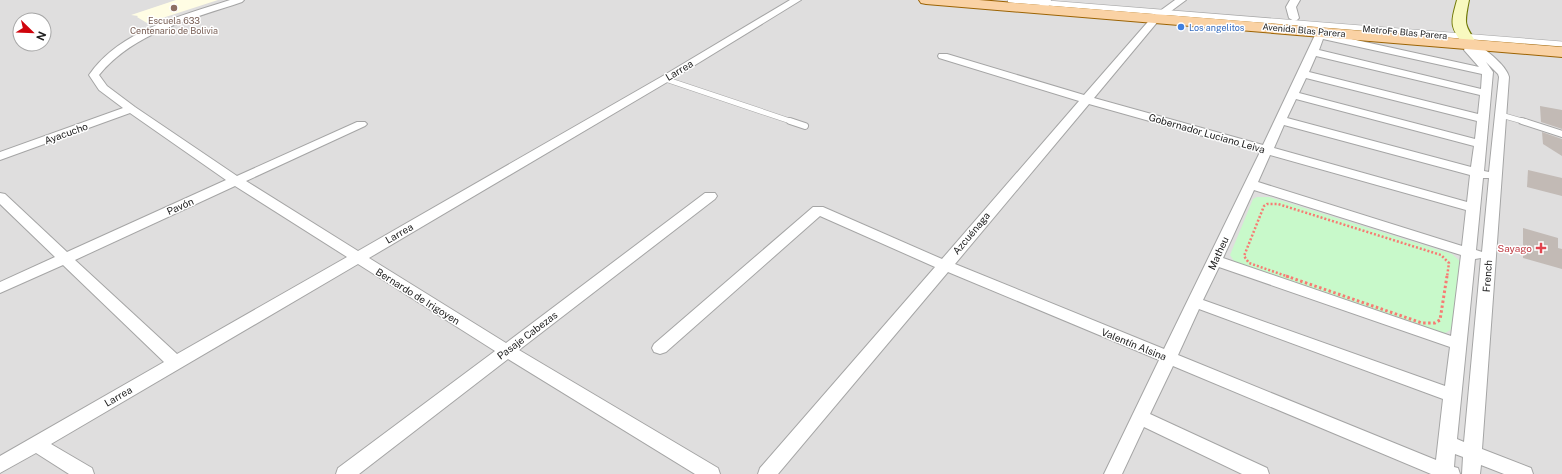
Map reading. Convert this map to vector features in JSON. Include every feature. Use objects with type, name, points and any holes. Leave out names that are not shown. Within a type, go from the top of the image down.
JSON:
[{"type":"main road","name":"Avenida Blas Parera","points":[[926,0],[1169,9],[1294,18],[1465,37],[1562,52]]},
{"type":"main road","name":"Avenida Blas Parera","points":[[1083,0],[1169,9],[1319,33],[1562,38]]},
{"type":"street","name":"Bernardo de Irigoyen","points":[[240,0],[142,36],[119,49],[101,65],[94,75],[103,88],[131,109],[236,181],[506,351],[710,474]]},
{"type":"street","name":"Larrea","points":[[0,465],[665,79],[796,0]]},
{"type":"street","points":[[1294,18],[1291,7],[1295,0]]},
{"type":"street","points":[[1463,0],[1457,25],[1465,37],[1469,50],[1487,69],[1488,72]]},
{"type":"street","name":"Azcuénaga","points":[[767,474],[1085,99],[1169,9]]},
{"type":"street","points":[[1319,33],[1488,72]]},
{"type":"street","name":"Matheu","points":[[1113,474],[1313,52],[1319,33]]},
{"type":"street","name":"French","points":[[1465,37],[1503,73],[1504,77],[1488,258],[1474,454],[1471,474]]},
{"type":"street","points":[[1313,52],[1485,93]]},
{"type":"street","name":"Gobernador Luciano Leiva","points":[[942,56],[1085,99],[1473,208]]},
{"type":"street","name":"French","points":[[1446,473],[1452,396],[1488,72]]},
{"type":"street","points":[[1302,74],[1482,119]]},
{"type":"street","points":[[1292,95],[1480,144]]},
{"type":"street","name":"Ayacucho","points":[[0,156],[131,109]]},
{"type":"street","points":[[1281,120],[1495,178]]},
{"type":"street","name":"Pavón","points":[[0,288],[361,124]]},
{"type":"street","points":[[1250,184],[1488,258]]},
{"type":"street","name":"Pasaje Cabezas","points":[[345,474],[710,196]]},
{"type":"street","points":[[0,198],[176,362]]},
{"type":"street","name":"Valentín Alsina","points":[[660,348],[818,210],[944,265],[1446,473]]},
{"type":"street","points":[[1214,260],[1458,344]]},
{"type":"street","points":[[1194,302],[1452,396]]},
{"type":"street","points":[[1140,417],[1260,474]]},
{"type":"street","points":[[1448,443],[1524,474]]},
{"type":"street","points":[[36,444],[85,474]]},
{"type":"lane","points":[[1010,0],[1045,4]]},
{"type":"lane","name":"MetroFe Blas Parera","points":[[1169,9],[1465,37],[1562,44]]},
{"type":"lane","points":[[665,79],[805,126]]},
{"type":"lane","points":[[1501,115],[1544,127],[1562,134]]},
{"type":"path","points":[[1272,204],[1278,204],[1430,250],[1441,255],[1449,263],[1440,320],[1435,323],[1422,323],[1256,266],[1249,263],[1244,256],[1264,206],[1272,204]]},
{"type":"shaded area","points":[[0,0],[1562,0],[1562,474],[0,474]]},
{"type":"shaded area","name":"Escuela 633 Centenario de Bolivia","points":[[176,0],[218,0],[147,23],[137,17],[138,16],[131,15]]},
{"type":"green space","points":[[1257,197],[1269,197],[1452,254],[1461,262],[1452,329],[1445,333],[1431,333],[1235,263],[1230,255],[1253,199]]},
{"type":"building","points":[[1540,106],[1562,110],[1562,129],[1541,122]]},
{"type":"building","points":[[1542,132],[1562,139],[1562,156],[1543,144]]},
{"type":"building","points":[[1528,170],[1562,178],[1562,196],[1527,187]]},
{"type":"building","name":"Sayago","points":[[1523,228],[1558,238],[1558,248],[1562,249],[1562,269],[1523,258]]},
{"type":"place","name":"Escuela 633 Centenario de Bolivia","points":[[174,8]]},
{"type":"place","name":"Los angelitos","points":[[1181,27]]},
{"type":"place","name":"Sayago","points":[[1541,248]]}]
